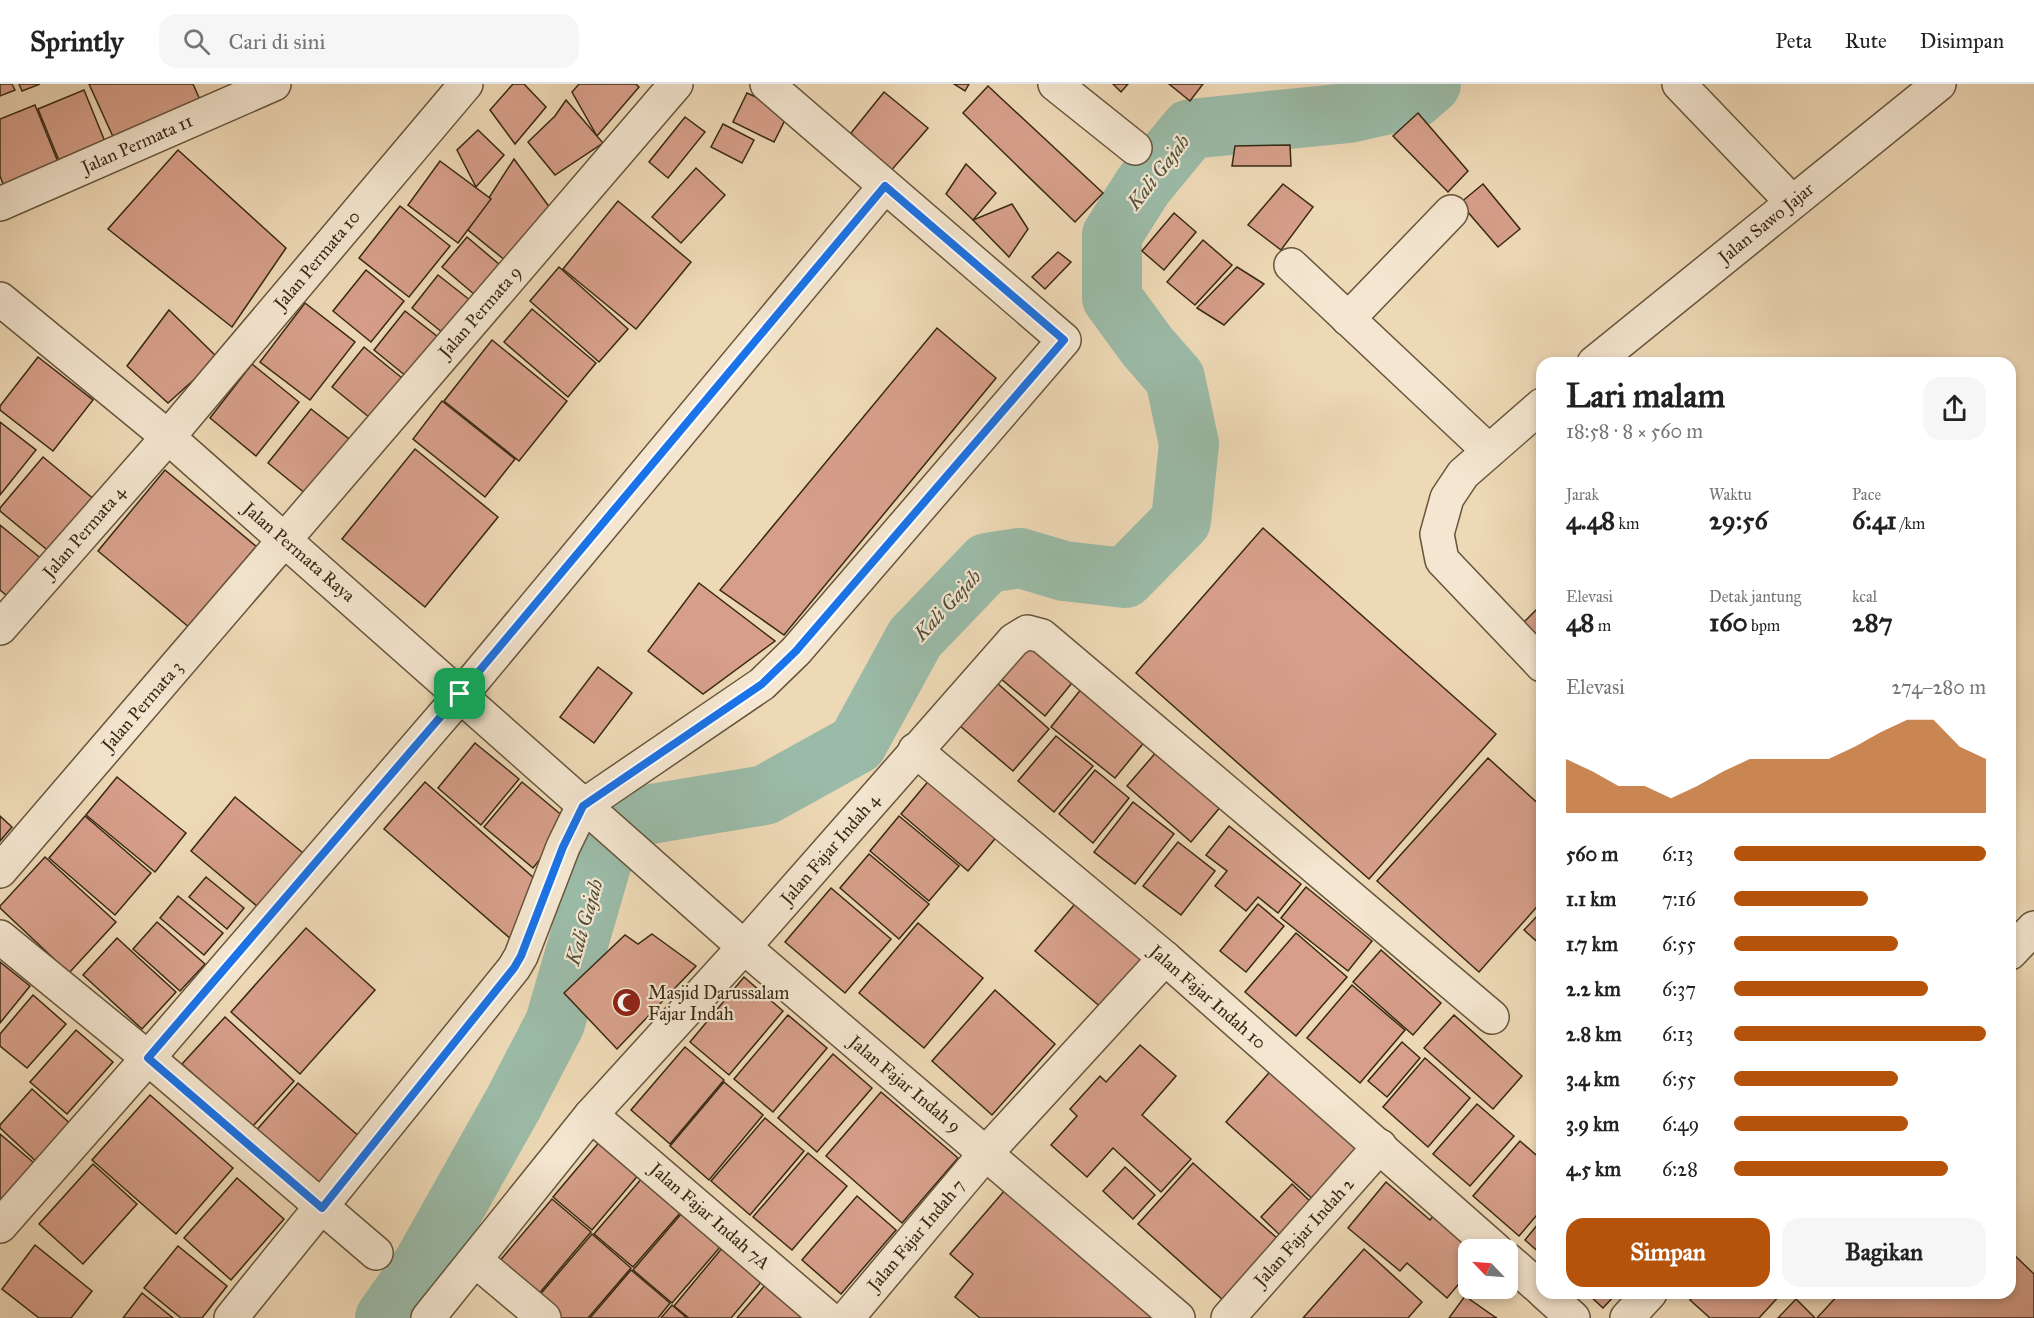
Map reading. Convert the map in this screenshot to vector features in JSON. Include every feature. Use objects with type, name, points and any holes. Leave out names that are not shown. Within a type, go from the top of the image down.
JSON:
[{"type":"street","name":"Jalan Permata 11","points":[[0,204],[274,84]]},
{"type":"street","name":"Jalan Permata 10","points":[[168,437],[466,84]]},
{"type":"street","name":"Jalan Permata 9","points":[[285,541],[676,84]]},
{"type":"street","points":[[231,1318],[514,968],[521,956],[563,847],[587,809],[762,684],[796,651],[1064,340],[767,84]]},
{"type":"street","points":[[1055,84],[1135,148]]},
{"type":"street","points":[[1679,84],[1792,202]]},
{"type":"street","name":"Jalan Sawo Jajar","points":[[1601,357],[1939,84]]},
{"type":"street","points":[[0,1226],[148,1058],[460,694],[885,186]]},
{"type":"street","points":[[1348,319],[1451,212]]},
{"type":"street","points":[[1291,265],[1489,451]]},
{"type":"street","name":"Jalan Permata Raya","points":[[3,307],[168,437],[587,809],[634,848]]},
{"type":"street","points":[[1536,410],[1463,474],[1447,498],[1437,534],[1442,560],[1536,659]]},
{"type":"street","name":"Jalan Permata 4","points":[[0,628],[168,437]]},
{"type":"street","name":"Jalan Permata 3","points":[[0,871],[285,541]]},
{"type":"street","name":"Jalan Fajar Indah 4","points":[[428,1318],[591,1115],[744,947],[1014,640],[1027,632],[1042,636],[1491,1017]]},
{"type":"street","name":"Jalan Fajar Indah 10","points":[[915,750],[1165,958],[1484,1239]]},
{"type":"street","name":"Jalan Fajar Indah 9","points":[[634,848],[744,947],[1178,1318]]},
{"type":"street","points":[[2016,947],[2034,928]]},
{"type":"street","points":[[0,937],[148,1058],[376,1253]]},
{"type":"street","name":"Jalan Fajar Indah 7","points":[[847,1318],[986,1153],[1165,958]]},
{"type":"street","name":"Jalan Fajar Indah 7A","points":[[591,1115],[828,1318]]},
{"type":"street","name":"Jalan Fajar Indah 2","points":[[1228,1318],[1380,1146]]},
{"type":"street","points":[[475,1260],[544,1318]]},
{"type":"street","points":[[1518,1269],[1536,1285]]},
{"type":"street","points":[[1552,1299],[1573,1318]]},
{"type":"street","points":[[1627,1318],[1644,1299]]},
{"type":"building","points":[[0,84],[12,84],[15,90],[0,96]]},
{"type":"building","points":[[19,84],[40,84],[22,91]]},
{"type":"building","points":[[89,84],[193,84],[201,102],[115,141]]},
{"type":"building","points":[[513,84],[524,84],[546,107],[515,144],[490,110]]},
{"type":"building","points":[[579,84],[636,84],[639,87],[597,136],[572,92]]},
{"type":"building","points":[[954,84],[969,84],[965,91]]},
{"type":"building","points":[[1113,84],[1128,84],[1121,92]]},
{"type":"building","points":[[1169,84],[1203,84],[1190,101]]},
{"type":"building","points":[[988,86],[1103,193],[1075,222],[963,113]]},
{"type":"building","points":[[84,90],[108,149],[62,168],[38,109]]},
{"type":"building","points":[[884,92],[928,128],[889,173],[851,133]]},
{"type":"building","points":[[747,93],[789,112],[774,142],[733,122]]},
{"type":"building","points":[[566,100],[603,143],[555,175],[528,142],[555,116]]},
{"type":"building","points":[[35,105],[60,167],[5,189],[0,176],[0,119]]},
{"type":"building","points":[[1418,113],[1468,171],[1448,192],[1393,136]]},
{"type":"building","points":[[685,117],[705,132],[668,178],[649,162]]},
{"type":"building","points":[[723,124],[754,140],[742,163],[711,147]]},
{"type":"building","points":[[478,130],[504,155],[476,187],[457,150]]},
{"type":"building","points":[[1290,145],[1291,166],[1232,166],[1235,146]]},
{"type":"building","points":[[178,150],[286,248],[232,327],[108,229]]},
{"type":"building","points":[[514,159],[553,212],[506,261],[468,230]]},
{"type":"building","points":[[440,161],[491,199],[458,243],[408,205]]},
{"type":"building","points":[[966,164],[996,193],[973,220],[946,194]]},
{"type":"building","points":[[696,168],[725,195],[681,243],[652,217]]},
{"type":"building","points":[[1283,184],[1313,207],[1281,250],[1248,225]]},
{"type":"building","points":[[1483,184],[1520,229],[1498,247],[1460,203]]},
{"type":"building","points":[[618,201],[691,262],[636,329],[563,269]]},
{"type":"building","points":[[1012,204],[1028,229],[1009,257],[973,220]]},
{"type":"building","points":[[400,206],[450,246],[409,297],[359,258]]},
{"type":"building","points":[[1174,213],[1196,232],[1164,270],[1142,251]]},
{"type":"building","points":[[467,237],[506,270],[481,300],[442,267]]},
{"type":"building","points":[[1203,240],[1232,265],[1195,305],[1167,282]]},
{"type":"building","points":[[1058,252],[1071,262],[1045,289],[1032,277]]},
{"type":"building","points":[[559,267],[628,329],[599,362],[530,301]]},
{"type":"building","points":[[1237,267],[1264,284],[1224,325],[1197,308]]},
{"type":"building","points":[[366,270],[404,301],[371,342],[333,311]]},
{"type":"building","points":[[438,275],[475,304],[448,337],[412,308]]},
{"type":"building","points":[[305,303],[355,342],[310,400],[260,362]]},
{"type":"building","points":[[532,309],[596,363],[568,397],[504,342]]},
{"type":"building","points":[[169,310],[218,358],[168,403],[127,366]]},
{"type":"building","points":[[405,311],[443,341],[412,381],[374,350]]},
{"type":"building","points":[[937,328],[996,378],[784,635],[720,590]]},
{"type":"building","points":[[492,340],[567,401],[519,461],[444,401]]},
{"type":"building","points":[[364,347],[407,382],[375,422],[332,387]]},
{"type":"building","points":[[38,357],[93,400],[53,451],[0,410],[0,406]]},
{"type":"building","points":[[252,364],[299,402],[256,456],[210,418]]},
{"type":"building","points":[[442,401],[515,459],[485,497],[413,439]]},
{"type":"building","points":[[311,409],[349,439],[306,494],[268,463]]},
{"type":"building","points":[[0,422],[36,450],[0,495]]},
{"type":"building","points":[[415,449],[498,517],[425,607],[342,539]]},
{"type":"building","points":[[43,457],[95,500],[51,553],[0,511],[0,508]]},
{"type":"building","points":[[165,470],[257,547],[190,628],[98,551]]},
{"type":"building","points":[[0,525],[43,560],[12,600],[0,590]]},
{"type":"building","points":[[1263,528],[1496,734],[1369,879],[1136,673]]},
{"type":"building","points":[[699,583],[775,641],[703,694],[648,651]]},
{"type":"building","points":[[1536,610],[1536,641],[1520,626]]},
{"type":"building","points":[[1031,640],[1076,678],[1045,716],[1000,678]]},
{"type":"building","points":[[598,667],[632,693],[594,743],[560,717]]},
{"type":"building","points":[[997,683],[1049,729],[1013,771],[960,726]]},
{"type":"building","points":[[1082,688],[1146,740],[1115,778],[1051,727]]},
{"type":"building","points":[[1056,736],[1093,766],[1054,812],[1018,781]]},
{"type":"building","points":[[475,743],[519,779],[481,825],[438,788]]},
{"type":"building","points":[[1158,750],[1222,805],[1191,842],[1127,786]]},
{"type":"building","points":[[1488,758],[1536,802],[1536,908],[1479,972],[1377,881]]},
{"type":"building","points":[[1095,770],[1129,798],[1093,843],[1059,814]]},
{"type":"building","points":[[936,772],[1004,828],[968,871],[901,814]]},
{"type":"building","points":[[117,777],[186,833],[155,872],[86,815]]},
{"type":"building","points":[[425,782],[543,886],[519,946],[384,829]]},
{"type":"building","points":[[522,782],[570,822],[533,868],[484,827]]},
{"type":"building","points":[[235,797],[308,857],[263,911],[191,851]]},
{"type":"building","points":[[1133,802],[1174,834],[1135,884],[1094,852]]},
{"type":"building","points":[[0,816],[12,827],[0,841]]},
{"type":"building","points":[[85,816],[151,873],[115,915],[49,858]]},
{"type":"building","points":[[899,816],[959,866],[929,901],[870,851]]},
{"type":"building","points":[[1229,826],[1301,884],[1278,913],[1258,897],[1246,911],[1215,886],[1227,871],[1206,855]]},
{"type":"building","points":[[1178,842],[1215,871],[1181,915],[1143,886]]},
{"type":"building","points":[[869,854],[929,904],[899,939],[840,888]]},
{"type":"building","points":[[45,857],[116,922],[69,973],[0,908]]},
{"type":"building","points":[[206,877],[244,908],[227,929],[189,897]]},
{"type":"building","points":[[1306,887],[1372,941],[1348,971],[1281,918]]},
{"type":"building","points":[[831,888],[891,939],[845,993],[785,942]]},
{"type":"building","points":[[178,896],[223,933],[204,955],[160,918]]},
{"type":"building","points":[[1080,898],[1149,957],[1103,1009],[1035,951]]},
{"type":"building","points":[[1258,904],[1284,926],[1246,972],[1220,951]]},
{"type":"building","points":[[1536,917],[1536,941],[1524,930]]},
{"type":"building","points":[[157,922],[205,964],[180,991],[133,949]]},
{"type":"building","points":[[918,923],[983,978],[924,1048],[859,993]]},
{"type":"building","points":[[306,928],[375,990],[300,1074],[231,1012]]},
{"type":"building","points":[[1296,933],[1347,977],[1296,1036],[1245,992]]},
{"type":"building","points":[[652,934],[696,966],[617,1049],[564,993],[625,935],[638,944]]},
{"type":"building","points":[[117,938],[176,992],[142,1029],[83,975]]},
{"type":"building","points":[[1381,950],[1441,1003],[1413,1035],[1353,982]]},
{"type":"building","points":[[0,962],[30,986],[0,1023]]},
{"type":"building","points":[[744,977],[783,1011],[729,1075],[690,1042]]},
{"type":"building","points":[[1352,985],[1405,1030],[1360,1083],[1307,1038]]},
{"type":"building","points":[[995,990],[1055,1044],[992,1115],[932,1061]]},
{"type":"building","points":[[33,995],[66,1024],[27,1068],[0,1046],[0,1034]]},
{"type":"building","points":[[788,1015],[827,1048],[773,1112],[734,1079]]},
{"type":"building","points":[[1454,1015],[1522,1076],[1493,1109],[1424,1048]]},
{"type":"building","points":[[225,1017],[294,1081],[252,1127],[182,1064]]},
{"type":"building","points":[[76,1030],[113,1062],[67,1114],[30,1082]]},
{"type":"building","points":[[1402,1042],[1420,1058],[1387,1097],[1368,1081]]},
{"type":"building","points":[[1140,1045],[1176,1076],[1142,1115],[1191,1159],[1161,1192],[1113,1148],[1087,1177],[1051,1145],[1077,1116],[1070,1109],[1100,1076],[1106,1082]]},
{"type":"building","points":[[685,1047],[724,1080],[670,1144],[631,1110]]},
{"type":"building","points":[[833,1054],[872,1088],[817,1152],[778,1118]]},
{"type":"building","points":[[1425,1058],[1470,1098],[1428,1147],[1383,1107]]},
{"type":"building","points":[[1274,1067],[1364,1147],[1316,1202],[1226,1122]]},
{"type":"building","points":[[724,1082],[763,1115],[709,1180],[670,1146]]},
{"type":"building","points":[[298,1083],[361,1138],[317,1187],[254,1133]]},
{"type":"building","points":[[32,1089],[74,1127],[40,1165],[0,1128],[0,1125]]},
{"type":"building","points":[[881,1092],[958,1158],[902,1223],[826,1156]]},
{"type":"building","points":[[150,1095],[233,1168],[176,1234],[92,1160]]},
{"type":"building","points":[[1477,1104],[1514,1136],[1470,1186],[1433,1154]]},
{"type":"building","points":[[765,1118],[804,1151],[750,1215],[711,1181]]},
{"type":"building","points":[[607,1133],[646,1166],[592,1230],[553,1197]]},
{"type":"building","points":[[0,1134],[40,1168],[7,1206],[0,1200]]},
{"type":"building","points":[[1520,1141],[1536,1155],[1536,1216],[1519,1236],[1473,1196]]},
{"type":"building","points":[[808,1153],[847,1186],[792,1250],[753,1217]]},
{"type":"building","points":[[1193,1163],[1278,1239],[1223,1300],[1138,1224]]},
{"type":"building","points":[[93,1164],[137,1204],[83,1264],[39,1224]]},
{"type":"building","points":[[1125,1167],[1155,1195],[1133,1219],[1103,1191]]},
{"type":"building","points":[[649,1170],[688,1204],[633,1267],[594,1234]]},
{"type":"building","points":[[237,1178],[284,1219],[231,1280],[184,1238]]},
{"type":"building","points":[[1386,1182],[1430,1220],[1439,1209],[1473,1239],[1458,1239],[1458,1285],[1447,1298],[1407,1263],[1400,1271],[1348,1228]]},
{"type":"building","points":[[1292,1184],[1313,1204],[1282,1237],[1261,1217]]},
{"type":"building","points":[[1005,1190],[1155,1318],[980,1318],[955,1297],[973,1274],[950,1254]]},
{"type":"building","points":[[857,1196],[896,1230],[841,1294],[802,1260]]},
{"type":"building","points":[[552,1199],[591,1232],[537,1296],[498,1263]]},
{"type":"building","points":[[688,1206],[727,1239],[672,1303],[633,1270]]},
{"type":"building","points":[[1536,1226],[1536,1250],[1525,1240]]},
{"type":"building","points":[[592,1234],[631,1268],[588,1318],[560,1318],[537,1298]]},
{"type":"building","points":[[728,1241],[767,1275],[731,1318],[689,1318],[674,1306]]},
{"type":"building","points":[[35,1245],[92,1291],[71,1318],[39,1318],[2,1289]]},
{"type":"building","points":[[178,1246],[227,1286],[202,1318],[181,1318],[144,1288]]},
{"type":"building","points":[[1364,1249],[1422,1302],[1408,1318],[1303,1318]]},
{"type":"building","points":[[2016,1257],[2034,1274],[2034,1318],[1817,1318],[1834,1299],[2016,1299]]},
{"type":"building","points":[[631,1270],[670,1303],[658,1318],[590,1318]]},
{"type":"building","points":[[772,1277],[804,1318],[737,1318]]},
{"type":"building","points":[[142,1293],[173,1318],[123,1318]]},
{"type":"building","points":[[1463,1299],[1469,1299],[1497,1318],[1449,1318]]},
{"type":"building","points":[[1593,1299],[1611,1299],[1603,1308]]},
{"type":"building","points":[[1776,1299],[1759,1318],[1710,1318],[1690,1300]]},
{"type":"building","points":[[1796,1299],[1815,1318],[1778,1318]]},
{"type":"building","points":[[672,1305],[687,1318],[661,1318]]},
{"type":"waterway","name":"Kali Gajah","points":[[385,1318],[423,1264],[513,1104],[555,1023],[603,858],[639,816],[765,795],[857,744],[915,638],[987,563],[1020,558],[1064,571],[1125,578],[1181,521],[1189,444],[1175,378],[1147,346],[1112,298],[1112,235],[1143,186],[1190,129],[1349,113],[1415,98],[1431,84]]},
{"type":"place","name":"Masjid Darussalam Fajar Indah","points":[[627,1003]]},
{"type":"route","points":[[885,186],[1064,340],[796,651],[762,684],[583,806],[563,847],[521,956],[514,968],[322,1208],[148,1058],[460,694],[885,186]]}]
